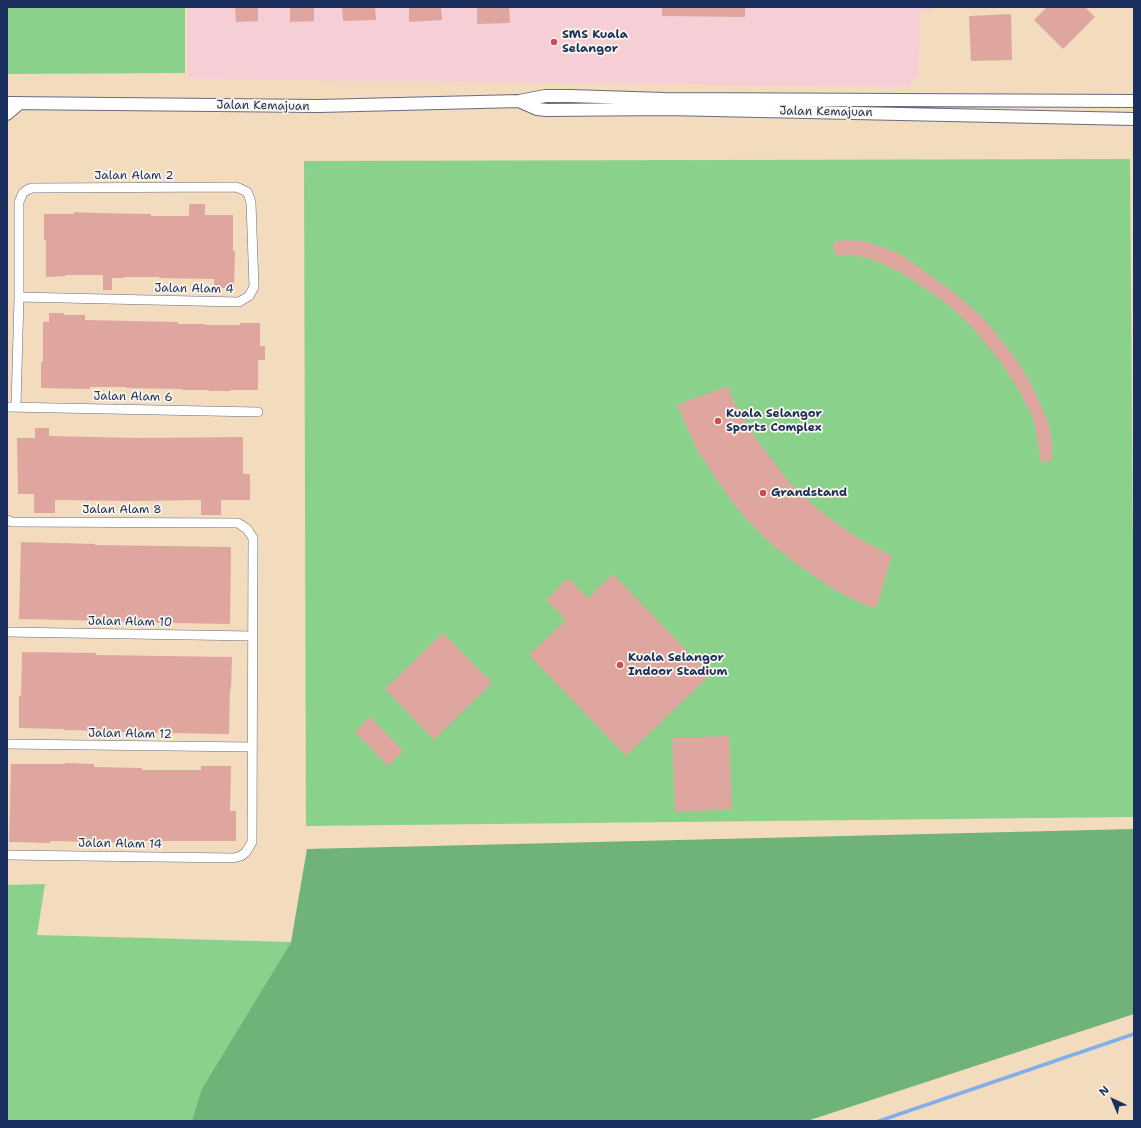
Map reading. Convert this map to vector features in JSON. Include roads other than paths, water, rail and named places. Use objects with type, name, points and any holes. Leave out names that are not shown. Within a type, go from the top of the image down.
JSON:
[{"type":"street","name":"Jalan Kemajuan","points":[[7,103],[319,106],[519,101],[545,96],[672,99],[1134,101]]},
{"type":"street","name":"Jalan Kemajuan","points":[[519,101],[536,108],[547,110],[674,110],[1134,119]]},
{"type":"street","points":[[7,114],[20,103]]},
{"type":"street","name":"Jalan Alam 2","points":[[19,297],[19,202],[23,193],[27,190],[32,188],[236,187]]},
{"type":"street","name":"Jalan Alam 4","points":[[19,297],[239,302],[245,300],[254,287],[251,202],[246,192],[236,187]]},
{"type":"street","points":[[11,406],[19,297]]},
{"type":"street","name":"Jalan Alam 6","points":[[11,406],[258,412]]},
{"type":"street","name":"Jalan Alam 8","points":[[7,520],[12,522],[238,523],[247,529],[252,538],[252,636]]},
{"type":"street","name":"Jalan Alam 10","points":[[7,632],[252,636]]},
{"type":"street","points":[[252,636],[252,747]]},
{"type":"street","name":"Jalan Alam 12","points":[[7,744],[252,747]]},
{"type":"street","name":"Jalan Alam 14","points":[[7,855],[233,858],[241,856],[246,852],[252,842],[252,747]]},
{"type":"waterway","points":[[879,1121],[1134,1034]]},
{"type":"place","name":"SMS Kuala Selangor","points":[[554,42]]},
{"type":"place","name":"Kuala Selangor Sports Complex","points":[[718,421]]},
{"type":"place","name":"Grandstand","points":[[763,493]]},
{"type":"place","name":"Kuala Selangor Indoor Stadium","points":[[620,665]]}]
